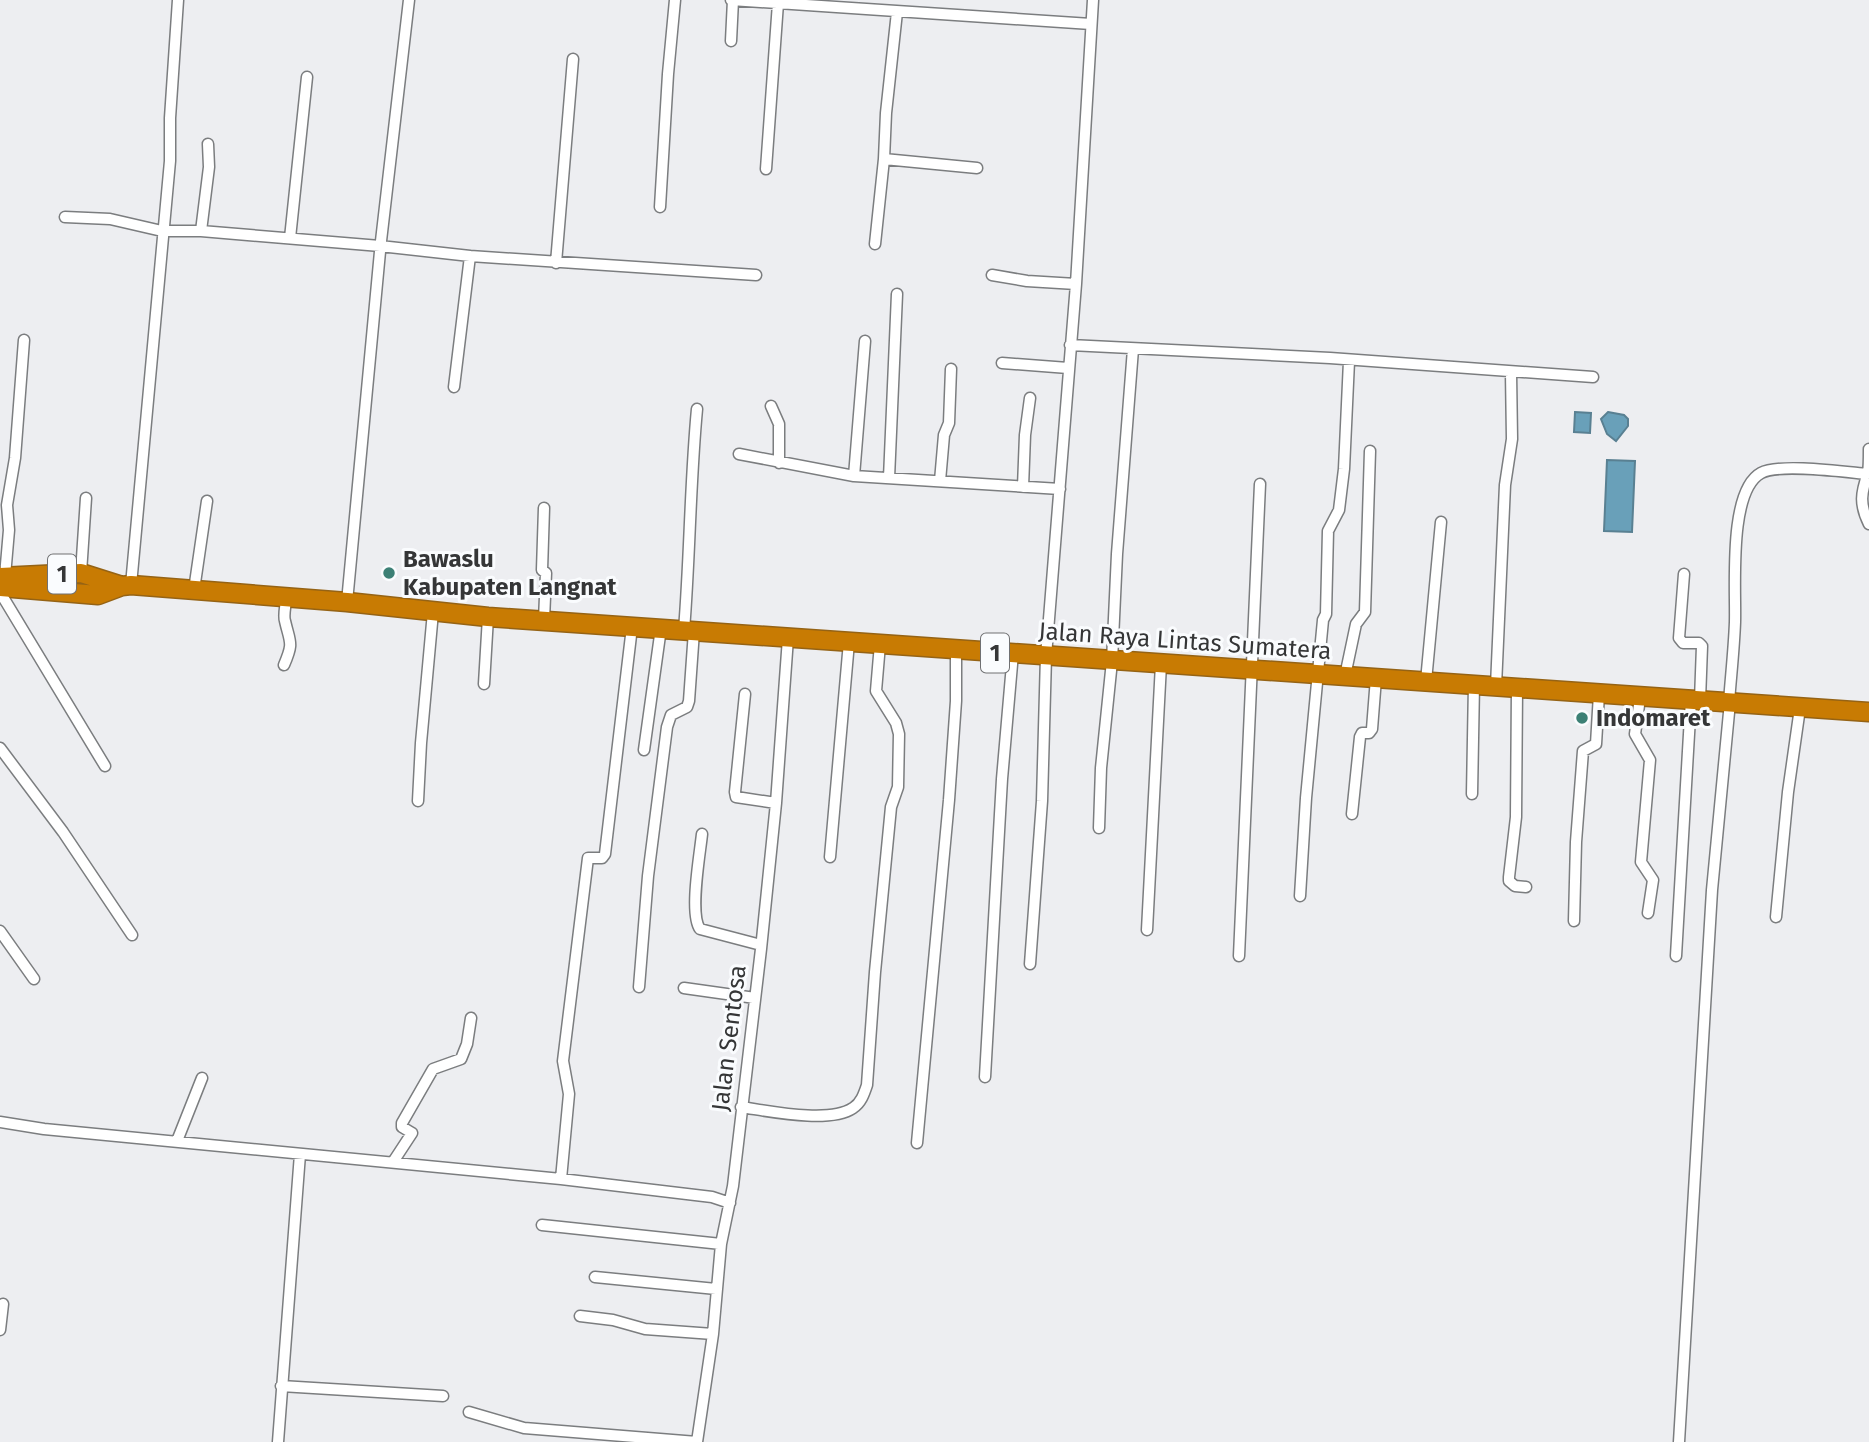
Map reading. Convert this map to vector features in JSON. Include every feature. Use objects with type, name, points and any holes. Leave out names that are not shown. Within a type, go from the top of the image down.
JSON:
[{"type":"highway","name":"Jalan Raya Lintas Sumatera","points":[[1,583],[81,573],[127,586],[347,602],[488,617],[1869,712]]},
{"type":"highway","name":"Jalan Raya Lintas Sumatera","points":[[1,583],[98,595],[127,586]]},
{"type":"street","points":[[127,586],[170,161],[170,118],[178,0]]},
{"type":"street","points":[[347,602],[380,246],[409,0]]},
{"type":"street","points":[[660,207],[668,74],[676,0]]},
{"type":"street","points":[[731,41],[732,0],[1091,24]]},
{"type":"street","points":[[1030,964],[1042,801],[1046,656],[1076,284],[1093,0]]},
{"type":"street","points":[[766,169],[778,3]]},
{"type":"street","points":[[875,244],[897,12]]},
{"type":"street","points":[[556,263],[573,59]]},
{"type":"street","points":[[290,238],[307,77]]},
{"type":"street","points":[[201,231],[209,167],[208,144]]},
{"type":"street","points":[[884,159],[977,168]]},
{"type":"street","points":[[65,217],[110,219],[162,231],[201,231],[556,263],[756,275]]},
{"type":"street","points":[[454,387],[470,256]]},
{"type":"street","points":[[992,275],[1027,281],[1076,284]]},
{"type":"street","points":[[889,478],[897,294]]},
{"type":"street","points":[[24,340],[15,458],[7,505],[9,530],[1,583],[105,766]]},
{"type":"street","points":[[854,476],[865,341]]},
{"type":"street","points":[[1070,345],[1593,377]]},
{"type":"street","points":[[1099,828],[1101,768],[1112,661],[1116,554],[1133,349]]},
{"type":"street","points":[[1300,896],[1318,674],[1323,620],[1326,614],[1328,531],[1339,510],[1344,470],[1349,361]]},
{"type":"street","points":[[1002,363],[1068,368]]},
{"type":"street","points":[[940,481],[944,435],[949,423],[951,369]]},
{"type":"street","points":[[1496,686],[1506,485],[1512,439],[1511,373]]},
{"type":"street","points":[[1023,487],[1030,397]]},
{"type":"street","points":[[771,406],[779,424],[779,463]]},
{"type":"street","points":[[639,987],[648,876],[667,727],[671,715],[687,707],[689,701],[691,470],[697,409]]},
{"type":"street","points":[[1869,449],[1862,501],[1869,524]]},
{"type":"street","points":[[1345,676],[1356,624],[1365,612],[1370,451]]},
{"type":"street","points":[[739,454],[854,476],[1060,489]]},
{"type":"street","points":[[1679,1442],[1712,890],[1735,621],[1735,540],[1744,493],[1761,472],[1780,469],[1867,474]]},
{"type":"street","points":[[1239,956],[1260,484]]},
{"type":"street","points":[[81,573],[86,498]]},
{"type":"street","points":[[194,590],[207,501]]},
{"type":"street","points":[[544,508],[544,620]]},
{"type":"street","points":[[1426,681],[1441,522]]},
{"type":"street","points":[[1676,956],[1695,700],[1702,646],[1699,643],[1683,643],[1679,639],[1684,574]]},
{"type":"street","points":[[284,665],[290,652],[291,640],[285,621],[286,598]]},
{"type":"street","points":[[418,801],[433,612]]},
{"type":"street","points":[[484,684],[488,617]]},
{"type":"street","points":[[561,1179],[569,1094],[562,1061],[578,928],[588,858],[602,858],[605,854],[632,627]]},
{"type":"street","points":[[645,750],[661,628]]},
{"type":"street","name":"Jalan Sentosa","points":[[698,1442],[713,1334],[721,1244],[730,1203],[761,946],[776,803],[788,638]]},
{"type":"street","points":[[830,857],[849,642]]},
{"type":"street","points":[[741,1107],[787,1113],[835,1114],[853,1108],[862,1099],[867,1085],[875,972],[891,807],[898,787],[900,744],[899,729],[876,691],[880,644]]},
{"type":"street","points":[[917,1143],[949,800],[956,701],[956,651]]},
{"type":"street","points":[[985,1077],[1002,779],[1013,653]]},
{"type":"street","points":[[1147,930],[1161,664]]},
{"type":"street","points":[[1352,814],[1360,737],[1362,733],[1369,733],[1372,729],[1376,678]]},
{"type":"street","points":[[1472,794],[1474,684]]},
{"type":"street","points":[[1517,688],[1516,817],[1509,881],[1515,886],[1526,887]]},
{"type":"street","points":[[744,694],[736,797],[776,803]]},
{"type":"street","points":[[1574,921],[1576,842],[1583,751],[1596,744],[1600,694]]},
{"type":"street","points":[[1640,698],[1635,734],[1650,755],[1641,858],[1653,880],[1648,913]]},
{"type":"street","points":[[1776,917],[1788,792],[1800,708]]},
{"type":"street","points":[[0,748],[62,832],[132,935]]},
{"type":"street","points":[[702,834],[696,924],[700,929],[761,946]]},
{"type":"street","points":[[0,931],[34,979]]},
{"type":"street","points":[[684,988],[755,998]]},
{"type":"street","points":[[394,1162],[412,1133],[402,1127],[402,1123],[433,1069],[461,1059],[467,1044],[471,1018]]},
{"type":"street","points":[[177,1141],[202,1077]]},
{"type":"street","points":[[0,1122],[44,1129],[561,1179],[712,1197],[730,1203]]},
{"type":"street","points":[[278,1442],[300,1154]]},
{"type":"street","points":[[542,1225],[721,1244]]},
{"type":"street","points":[[595,1277],[716,1289]]},
{"type":"street","points":[[0,1330],[3,1304]]},
{"type":"street","points":[[580,1316],[613,1320],[645,1329],[713,1334]]},
{"type":"street","points":[[281,1386],[443,1396]]},
{"type":"street","points":[[469,1412],[524,1428],[698,1442]]},
{"type":"water","points":[[1575,412],[1591,413],[1590,433],[1574,432]]},
{"type":"water","points":[[1608,412],[1624,415],[1628,419],[1628,426],[1616,441],[1607,434],[1601,419]]},
{"type":"water","points":[[1607,460],[1635,461],[1632,532],[1604,531]]},
{"type":"place","name":"Bawaslu Kabupaten Langnat","points":[[389,573]]},
{"type":"place","name":"Indomaret","points":[[1582,718]]}]
